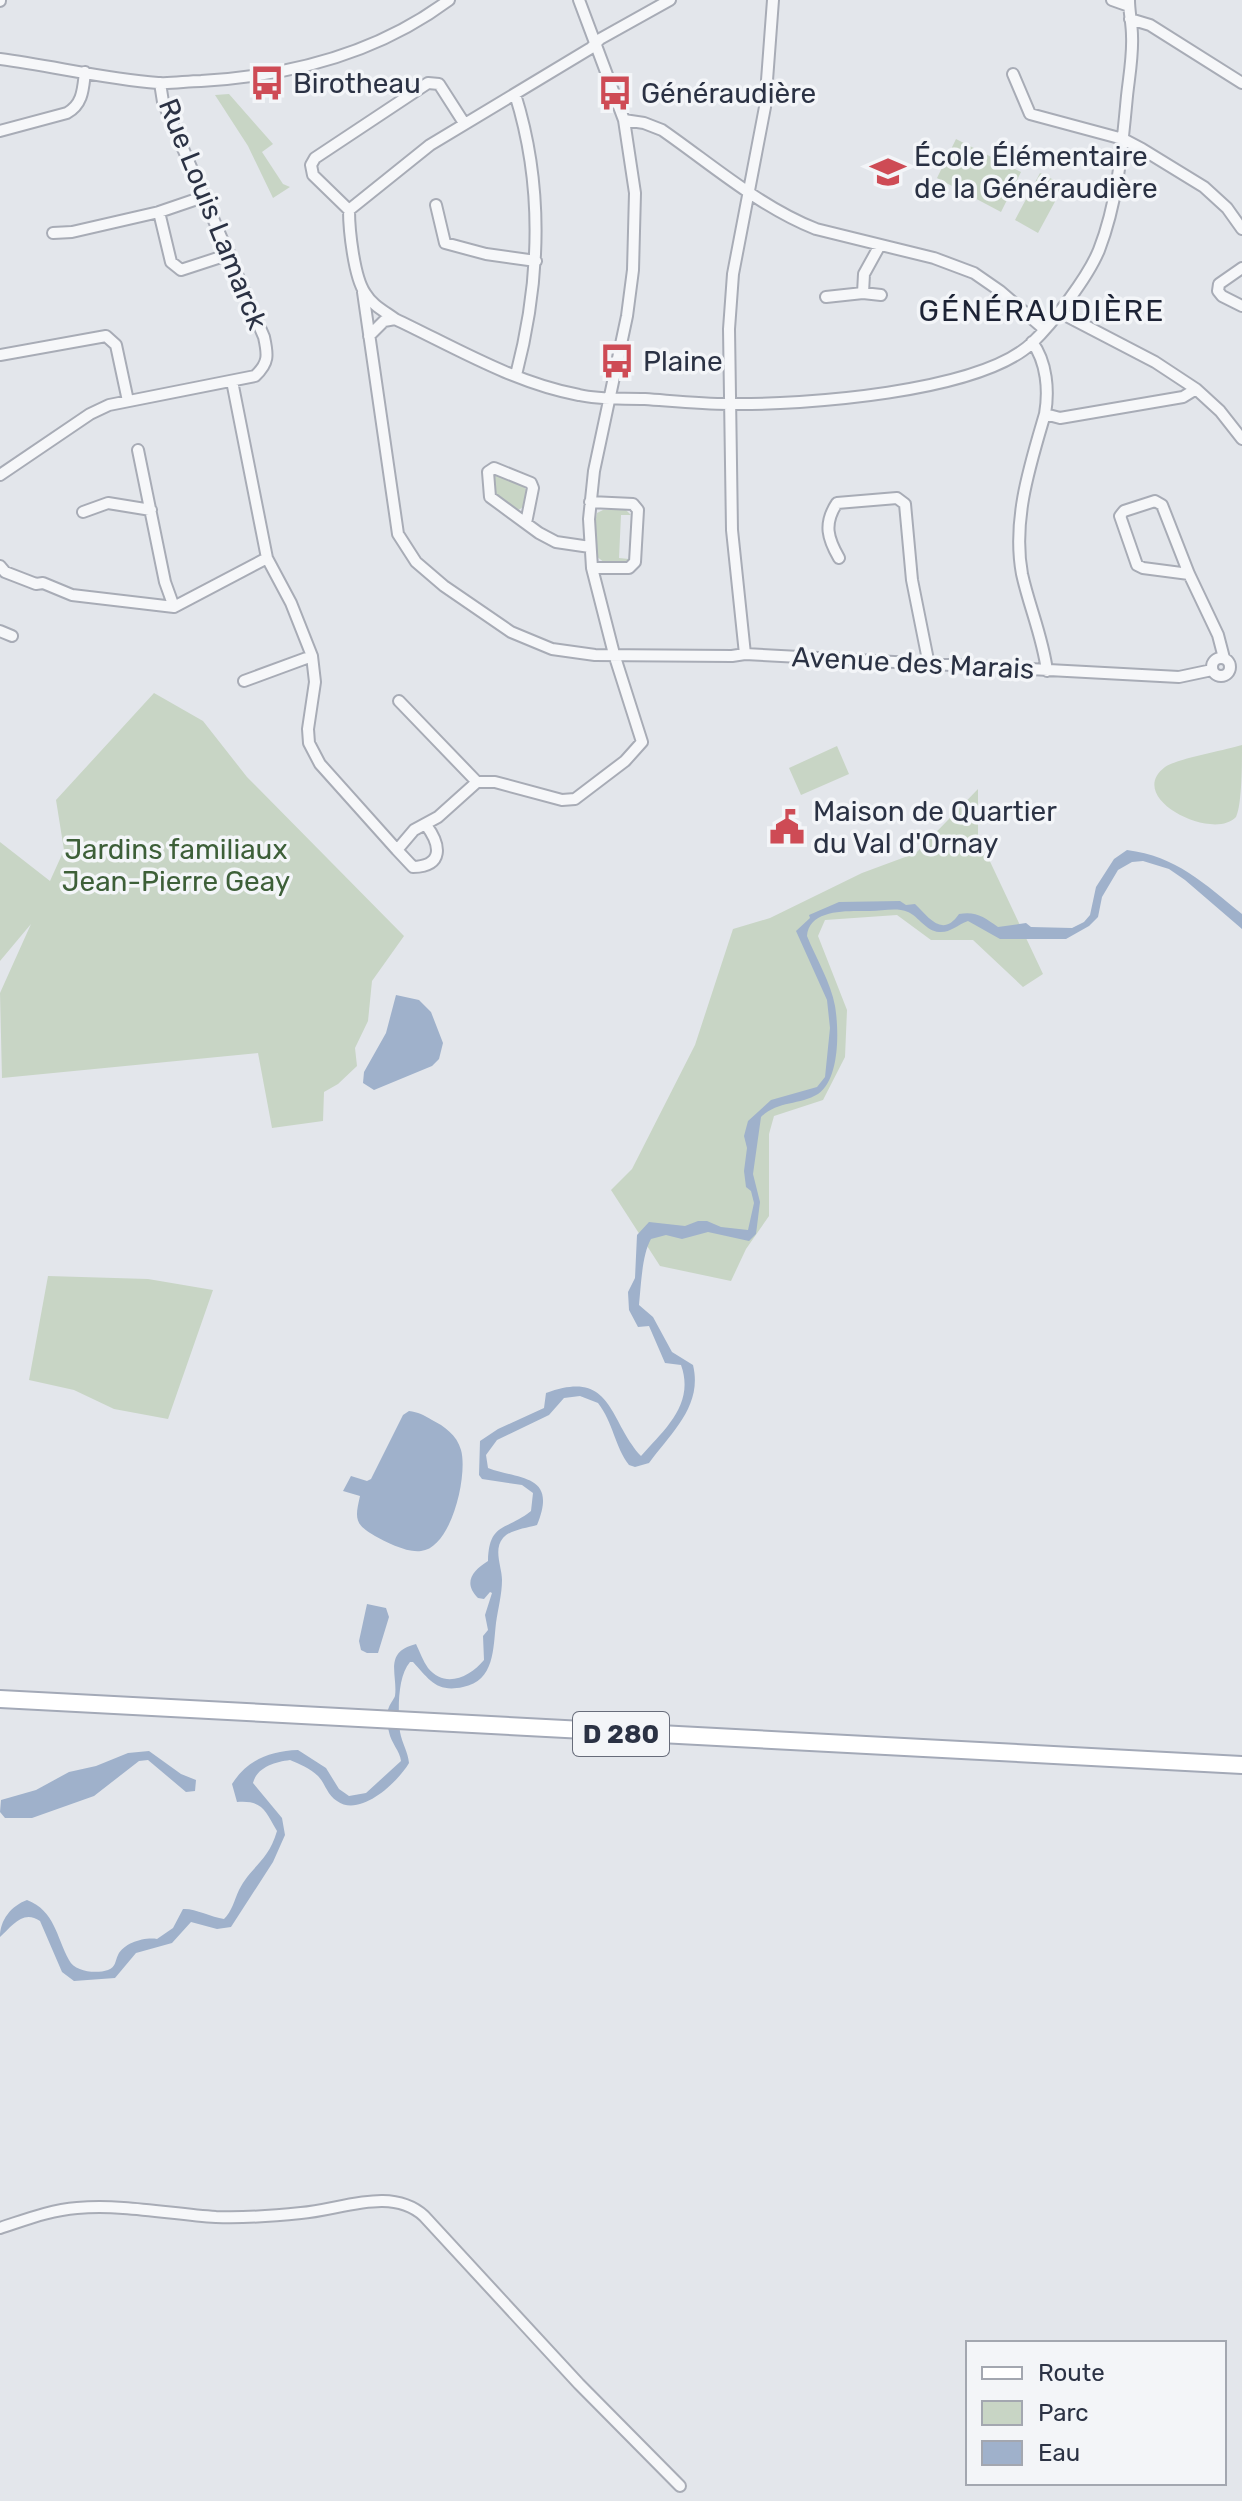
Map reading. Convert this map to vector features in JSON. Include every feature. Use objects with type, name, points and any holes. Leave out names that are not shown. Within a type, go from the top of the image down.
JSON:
[{"type":"main road","name":"D 280","points":[[0,1699],[1242,1765]]},
{"type":"street","points":[[0,59],[160,83],[221,80],[285,71],[339,56],[388,38],[449,0]]},
{"type":"street","points":[[397,850],[414,830],[426,825],[477,782],[495,782],[562,800],[575,799],[625,761],[642,742],[614,654],[592,568],[590,547],[590,502],[627,316],[633,270],[635,193],[624,120],[579,0]]},
{"type":"street","points":[[464,123],[439,84],[428,83],[315,158],[311,165],[313,175],[349,210],[401,165],[464,123],[670,0]]},
{"type":"street","points":[[745,654],[732,530],[729,329],[733,274],[765,107],[773,0]]},
{"type":"street","points":[[363,292],[395,319],[516,375],[577,395],[729,404],[812,401],[898,391],[986,370],[1018,354],[1032,342],[1059,312],[1098,253],[1112,210],[1123,139],[1132,38],[1129,3],[1112,0]]},
{"type":"street","points":[[1130,19],[1150,25],[1242,83]]},
{"type":"street","points":[[0,131],[67,113],[75,108],[81,98],[85,72]]},
{"type":"street","points":[[1013,74],[1030,114],[1123,139],[1204,187],[1227,208],[1242,229]]},
{"type":"street","name":"Rue Louis Lamarck","points":[[160,83],[163,102],[264,337],[268,356],[265,367],[255,376],[232,381]]},
{"type":"street","points":[[515,94],[530,155],[536,222],[536,261],[525,342],[516,375]]},
{"type":"street","points":[[624,120],[662,130],[798,222],[934,258],[974,273],[1044,329]]},
{"type":"street","points":[[53,233],[72,232],[159,212],[203,197]]},
{"type":"street","points":[[436,205],[445,243],[486,254],[536,261]]},
{"type":"street","name":"Avenue des Marais","points":[[349,210],[349,233],[363,292],[398,534],[416,562],[511,632],[552,649],[595,655],[745,654],[1179,677],[1212,666],[1218,658],[1242,662]]},
{"type":"street","points":[[159,212],[171,262],[181,270],[230,254]]},
{"type":"street","points":[[863,293],[864,274],[880,245]]},
{"type":"street","points":[[1242,268],[1219,284],[1218,291],[1242,306]]},
{"type":"street","points":[[826,297],[863,293],[881,295]]},
{"type":"street","points":[[1059,312],[1155,362],[1196,389],[1220,411],[1242,439]]},
{"type":"street","points":[[369,336],[384,321],[395,319]]},
{"type":"street","points":[[0,355],[106,336],[116,345],[128,401]]},
{"type":"street","points":[[1032,342],[1042,360],[1047,386],[1045,414],[1018,528],[1022,571],[1047,671]]},
{"type":"street","points":[[0,475],[90,414],[109,405],[232,381],[267,558],[291,603],[312,656],[315,682],[309,743],[320,764],[413,867],[424,867],[434,861],[437,852],[437,844],[426,825]]},
{"type":"street","points":[[1045,414],[1060,418],[1183,397],[1196,389]]},
{"type":"street","points":[[138,450],[165,582],[174,607]]},
{"type":"street","points":[[526,523],[533,488],[531,483],[494,468],[488,472],[490,497],[526,523],[556,542],[590,547]]},
{"type":"street","points":[[839,558],[827,538],[830,514],[837,503],[897,498],[905,504],[912,580],[929,665]]},
{"type":"street","points":[[1189,574],[1137,565],[1120,516],[1124,511],[1155,501],[1162,505],[1189,574],[1218,635],[1230,670],[1228,674]]},
{"type":"street","points":[[590,502],[633,504],[638,510],[635,562],[629,568],[592,568]]},
{"type":"street","points":[[83,512],[108,503],[151,510]]},
{"type":"street","points":[[0,566],[5,572],[72,595],[174,607],[267,558]]},
{"type":"street","points":[[0,631],[12,636]]},
{"type":"street","points":[[1212,666],[1218,635]]},
{"type":"street","points":[[244,681],[312,656]]},
{"type":"street","name":"Avenue des Marais","points":[[1212,666],[1214,675],[1221,677],[1242,670]]},
{"type":"street","points":[[399,701],[477,782]]},
{"type":"street","points":[[0,2228],[50,2213],[97,2207],[254,2218],[393,2200],[405,2203],[424,2216],[569,2373],[680,2486]]},
{"type":"green space","points":[[229,94],[273,144],[262,152],[283,184],[290,187],[273,198],[248,146],[215,95]]},
{"type":"green space","points":[[956,139],[1021,172],[1001,212],[937,178]]},
{"type":"green space","points":[[1040,173],[1064,185],[1038,233],[1015,220]]},
{"type":"green space","points":[[498,475],[526,489],[525,502],[520,509],[496,495],[493,478]]},
{"type":"green space","points":[[626,510],[631,515],[621,515],[619,558],[629,559],[625,562],[605,563],[596,556],[594,527],[597,513]]},
{"type":"green space","name":"Jardins familiaux Jean-Pierre Geay","points":[[154,693],[203,721],[247,777],[404,936],[372,981],[368,1021],[355,1048],[357,1066],[324,1092],[323,1121],[272,1128],[258,1053],[2,1078],[0,993],[31,924],[0,961],[0,842],[50,881],[64,850],[56,800]]},
{"type":"green space","points":[[1242,745],[1236,817],[1225,823],[1209,824],[1176,813],[1163,803],[1156,791],[1155,779],[1165,767]]},
{"type":"green space","points":[[837,746],[849,774],[801,795],[789,768]]},
{"type":"green space","points":[[978,789],[978,836],[1043,974],[1023,987],[973,940],[931,940],[897,915],[825,920],[818,936],[847,1010],[845,1057],[823,1100],[774,1116],[769,1134],[769,1216],[746,1249],[731,1281],[660,1266],[611,1190],[632,1169],[695,1045],[733,929],[770,918],[862,873],[916,853]]},
{"type":"green space","points":[[48,1276],[148,1279],[213,1290],[168,1419],[114,1409],[74,1390],[29,1380]]},
{"type":"water","points":[[1127,850],[1160,858],[1189,873],[1242,914],[1242,929],[1169,869],[1143,861],[1132,862],[1118,870],[1102,897],[1098,917],[1066,939],[1000,939],[968,921],[939,932],[908,912],[899,910],[832,913],[815,920],[807,936],[835,1006],[837,1040],[834,1066],[825,1087],[818,1094],[774,1108],[761,1117],[753,1174],[760,1202],[756,1234],[749,1241],[708,1232],[682,1239],[666,1235],[651,1239],[646,1253],[639,1305],[653,1317],[672,1352],[693,1365],[693,1393],[683,1418],[649,1463],[635,1467],[624,1458],[598,1403],[580,1396],[564,1398],[549,1415],[497,1440],[486,1455],[488,1468],[532,1482],[543,1496],[537,1525],[510,1533],[500,1543],[501,1596],[493,1653],[487,1671],[473,1684],[446,1688],[434,1683],[410,1662],[403,1676],[399,1705],[400,1732],[409,1763],[387,1788],[367,1801],[346,1805],[337,1801],[315,1773],[290,1760],[273,1764],[258,1773],[253,1783],[282,1818],[285,1835],[273,1862],[231,1927],[217,1929],[191,1922],[172,1943],[136,1953],[115,1978],[74,1981],[62,1972],[40,1921],[23,1918],[0,1937],[8,1914],[27,1900],[49,1917],[72,1964],[86,1971],[98,1972],[113,1967],[118,1955],[130,1944],[157,1939],[173,1928],[183,1909],[224,1919],[244,1882],[269,1850],[277,1831],[258,1805],[237,1802],[232,1784],[245,1769],[260,1758],[298,1750],[326,1768],[339,1789],[349,1796],[366,1793],[401,1761],[390,1736],[387,1719],[395,1696],[394,1665],[399,1653],[416,1644],[428,1668],[449,1679],[465,1676],[484,1660],[483,1636],[488,1630],[485,1615],[492,1593],[484,1599],[478,1598],[473,1593],[471,1578],[488,1561],[495,1533],[531,1511],[533,1493],[522,1485],[482,1479],[479,1475],[480,1441],[498,1429],[544,1408],[546,1393],[568,1387],[584,1387],[597,1392],[641,1456],[675,1415],[684,1392],[681,1365],[665,1363],[649,1326],[638,1327],[629,1310],[628,1292],[635,1278],[637,1235],[649,1222],[685,1226],[707,1221],[721,1227],[748,1230],[754,1203],[751,1191],[746,1187],[744,1171],[747,1148],[744,1136],[748,1121],[771,1100],[817,1087],[825,1077],[830,1028],[827,1000],[796,931],[810,918],[809,915],[839,902],[900,901],[906,905],[915,904],[941,925],[947,925],[959,914],[970,913],[998,927],[1026,923],[1031,927],[1072,928],[1090,915],[1096,887],[1114,859]]},
{"type":"water","points":[[396,995],[419,1000],[431,1012],[443,1043],[439,1059],[432,1066],[374,1090],[363,1083],[364,1072],[386,1033]]},
{"type":"water","points":[[409,1411],[424,1415],[450,1432],[459,1445],[463,1461],[460,1492],[449,1524],[432,1547],[421,1551],[397,1546],[368,1532],[358,1520],[360,1496],[343,1491],[351,1476],[367,1481],[371,1479],[403,1415]]},
{"type":"water","points":[[367,1604],[386,1608],[389,1617],[378,1653],[361,1650],[359,1641]]},
{"type":"water","points":[[149,1751],[181,1774],[196,1780],[195,1791],[186,1792],[148,1760],[139,1761],[94,1796],[32,1818],[5,1818],[0,1812],[1,1800],[36,1790],[69,1772],[96,1766],[128,1753]]},
{"type":"place","name":"Birotheau","points":[[267,83]]},
{"type":"place","name":"Généraudière","points":[[615,93]]},
{"type":"place","name":"École Élémentaire de la Généraudière","points":[[888,172]]},
{"type":"place","name":"Plaine","points":[[617,361]]},
{"type":"place","name":"Maison de Quartier du Val d'Ornay","points":[[787,827]]},
{"type":"district","name":"GÉNÉRAUDIÈRE","points":[[1042,311]]}]
